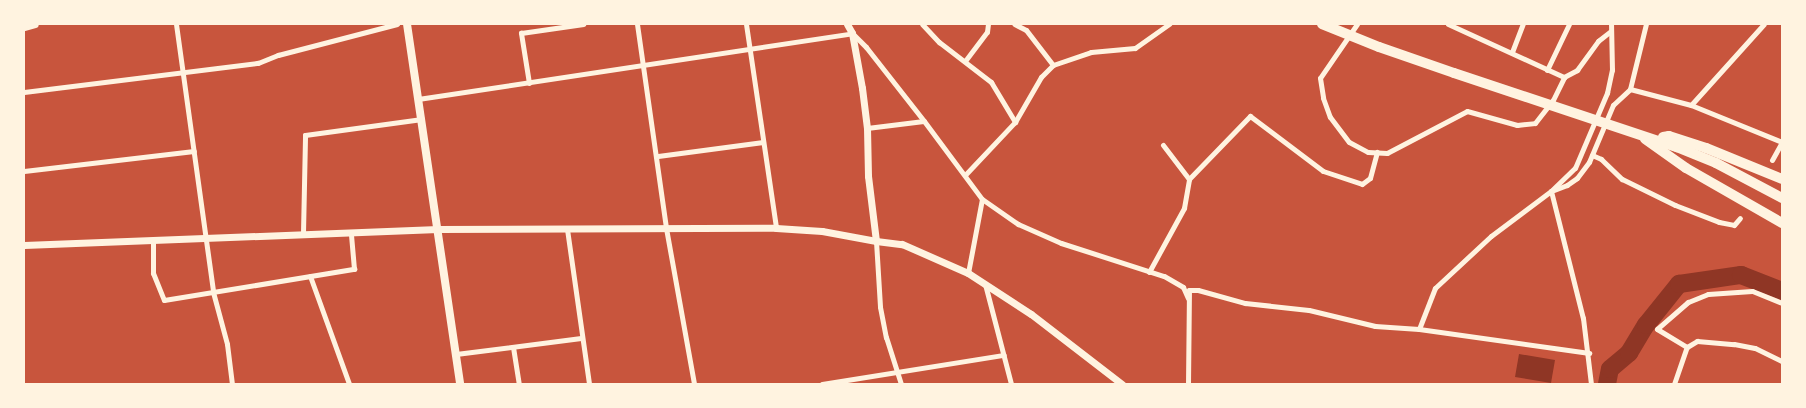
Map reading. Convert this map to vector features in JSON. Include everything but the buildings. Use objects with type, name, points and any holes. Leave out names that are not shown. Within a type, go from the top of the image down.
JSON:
[{"type":"highway","points":[[1322,24],[1379,47],[1552,102]]},
{"type":"highway","points":[[1336,24],[1380,42],[1580,112],[1663,137],[1716,158],[1782,192]]},
{"type":"highway","points":[[1617,123],[1642,135],[1716,163],[1782,198]]},
{"type":"highway","points":[[1642,135],[1645,140],[1686,168],[1782,224]]},
{"type":"highway","points":[[1663,137],[1669,136],[1706,148],[1782,179]]},
{"type":"main road","points":[[407,24],[460,384]]},
{"type":"street","points":[[24,27],[34,24]]},
{"type":"street","points":[[176,24],[213,292],[227,344],[232,384]]},
{"type":"street","points":[[24,92],[182,70],[205,70],[258,63],[278,55],[397,24]]},
{"type":"street","points":[[529,83],[521,33],[583,24]]},
{"type":"street","points":[[637,24],[658,156],[666,228],[694,384]]},
{"type":"street","points":[[746,24],[776,228]]},
{"type":"street","points":[[847,24],[852,34],[868,128],[868,176],[876,242],[880,307],[901,384]]},
{"type":"street","points":[[922,24],[939,42],[991,82],[1015,122]]},
{"type":"street","points":[[965,61],[987,32],[988,24]]},
{"type":"street","points":[[1014,24],[1026,30],[1053,65]]},
{"type":"street","points":[[965,175],[1015,122],[1041,77],[1053,65],[1091,52],[1135,48],[1169,24]]},
{"type":"street","points":[[1357,24],[1320,78],[1323,98],[1330,117],[1349,142],[1368,152],[1387,153],[1467,111],[1517,125],[1535,122],[1552,102],[1564,77],[1577,70],[1598,41],[1610,31]]},
{"type":"street","points":[[1448,24],[1564,77]]},
{"type":"street","points":[[1512,52],[1523,24]]},
{"type":"street","points":[[1547,70],[1569,24]]},
{"type":"street","points":[[1419,329],[1435,288],[1490,236],[1551,191],[1575,168],[1607,93],[1612,70],[1610,24]]},
{"type":"street","points":[[1551,191],[1567,185],[1577,178],[1592,155],[1613,105],[1630,89],[1646,24]]},
{"type":"street","points":[[1691,105],[1764,24]]},
{"type":"street","points":[[418,98],[852,34]]},
{"type":"street","points":[[852,34],[866,47],[924,121],[982,200],[1018,224],[1061,243],[1174,281],[1182,287],[1189,300]]},
{"type":"street","points":[[1630,89],[1691,105],[1782,142],[1772,160]]},
{"type":"street","points":[[1149,272],[1184,208],[1189,179],[1250,116],[1323,171],[1362,184],[1370,178],[1377,152]]},
{"type":"street","points":[[304,232],[305,135],[422,119]]},
{"type":"street","points":[[868,128],[924,121]]},
{"type":"street","points":[[658,156],[763,142]]},
{"type":"street","points":[[1163,145],[1189,179]]},
{"type":"street","points":[[24,171],[194,151]]},
{"type":"street","points":[[1592,155],[1601,159],[1622,179],[1675,205],[1718,222],[1734,225],[1740,218]]},
{"type":"street","points":[[1551,191],[1583,318],[1589,353],[1591,384]]},
{"type":"street","points":[[968,274],[982,200]]},
{"type":"street","points":[[24,244],[206,239],[304,232],[351,234],[438,229],[776,228],[822,231],[876,242],[902,244],[968,274],[1031,314],[1122,384]]},
{"type":"street","points":[[567,229],[589,384]]},
{"type":"street","points":[[153,240],[153,273],[164,300],[354,268],[351,234]]},
{"type":"street","points":[[310,276],[349,384]]},
{"type":"street","points":[[985,284],[1011,384]]},
{"type":"street","points":[[1188,384],[1189,290],[1198,290],[1245,303],[1309,310],[1375,326],[1419,329],[1589,353]]},
{"type":"street","points":[[1687,348],[1657,329],[1688,302],[1708,294],[1752,291],[1782,303]]},
{"type":"street","points":[[456,354],[581,338]]},
{"type":"street","points":[[1674,384],[1687,348],[1697,341],[1755,348],[1782,361]]},
{"type":"street","points":[[513,347],[519,384]]},
{"type":"street","points":[[822,384],[1004,355]]},
{"type":"shaded area","points":[[1519,354],[1555,360],[1551,383],[1515,377]]},
{"type":"waterway","points":[[1607,384],[1610,369],[1629,353],[1646,325],[1679,284],[1741,275],[1782,291]]}]
